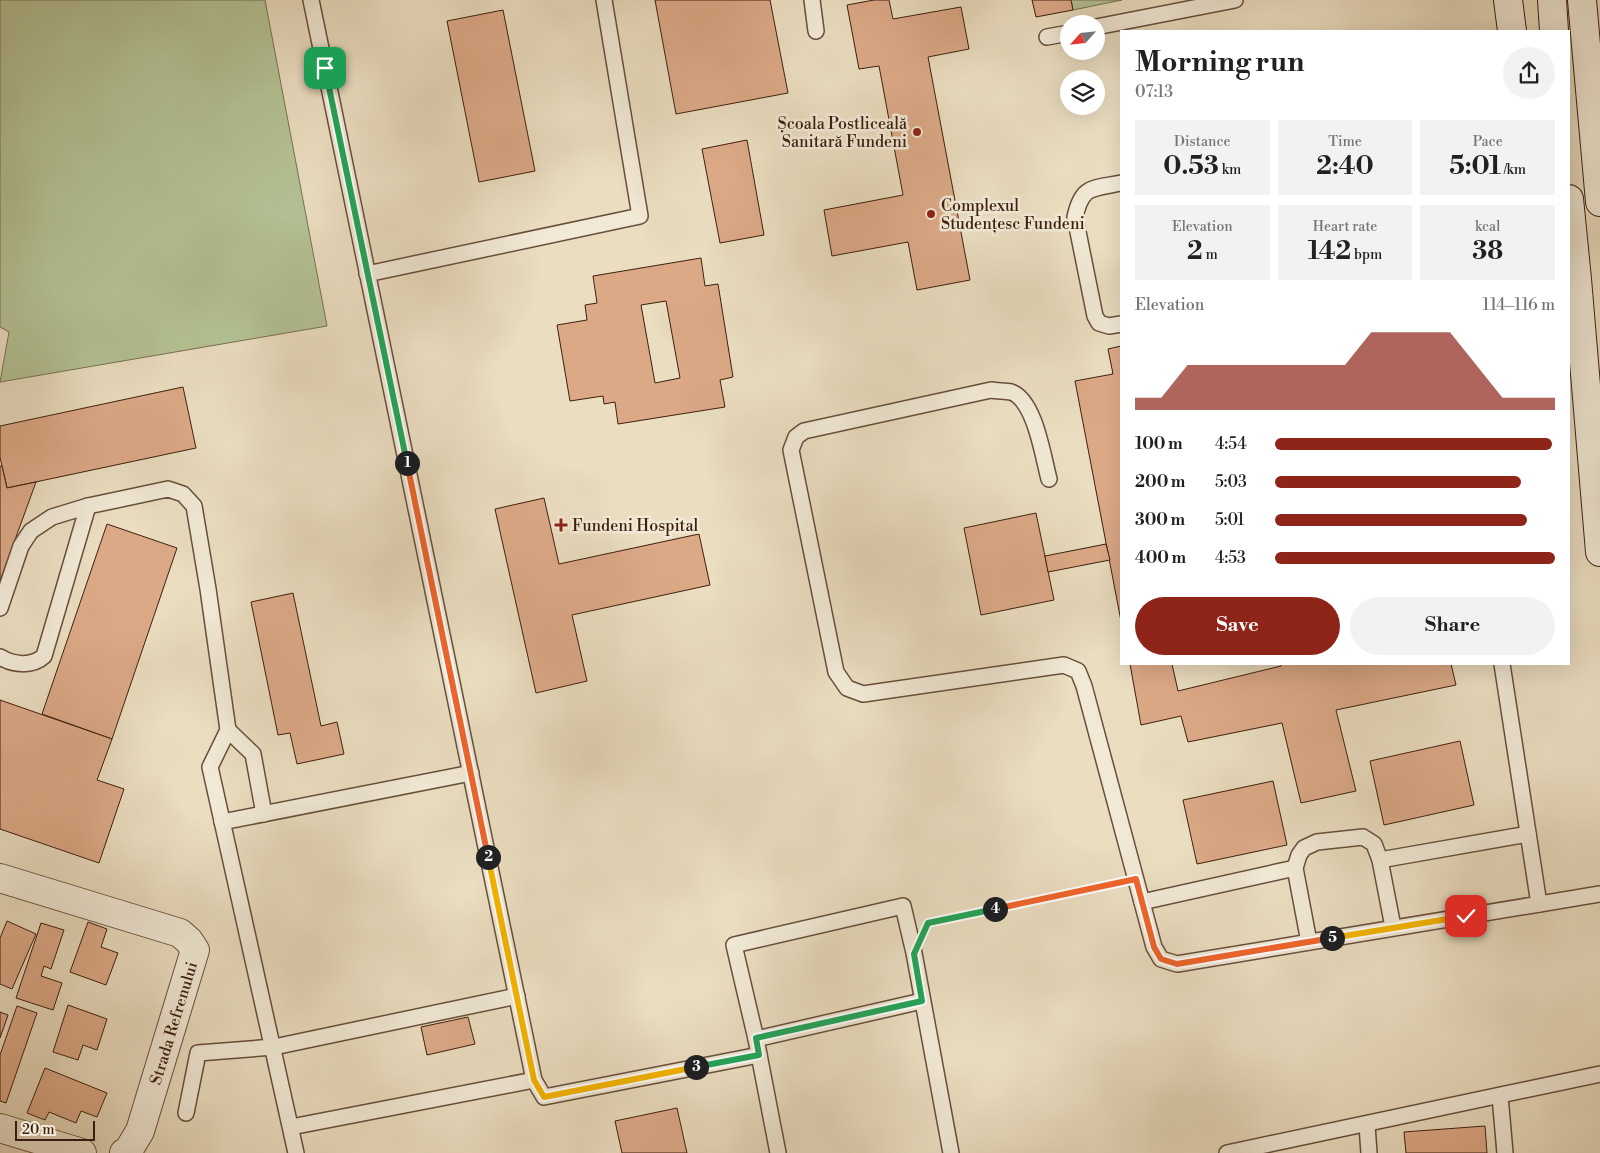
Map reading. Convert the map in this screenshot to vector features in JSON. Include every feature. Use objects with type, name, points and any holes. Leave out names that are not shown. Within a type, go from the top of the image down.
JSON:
[{"type":"main road","points":[[1508,0],[1512,30]]},
{"type":"main road","points":[[1552,0],[1554,30]]},
{"type":"main road","points":[[1582,0],[1600,202]]},
{"type":"main road","points":[[1570,207],[1573,268],[1600,552]]},
{"type":"main road","name":"Strada Refrenului","points":[[0,878],[180,934],[190,941],[195,950],[140,1131],[126,1152]]},
{"type":"main road","points":[[1,1133],[82,1153]]},
{"type":"lane","points":[[311,0],[534,1080],[544,1097],[759,1055]]},
{"type":"lane","points":[[368,274],[640,216],[604,0]]},
{"type":"lane","points":[[812,0],[816,31]]},
{"type":"lane","points":[[1105,26],[1235,0]]},
{"type":"lane","points":[[1047,37],[1060,35]]},
{"type":"lane","points":[[1120,183],[1089,189],[1078,202],[1075,217],[1096,316],[1099,323],[1109,326],[1120,324]]},
{"type":"lane","points":[[1049,479],[1033,416],[1012,393],[991,390],[804,431],[796,437],[790,450],[836,672],[847,688],[862,694],[1064,666],[1078,672],[1084,686],[1154,947],[1161,959],[1177,964],[1600,894]]},
{"type":"lane","points":[[0,608],[21,546],[32,531],[52,517],[88,506],[168,489],[183,494],[194,506],[208,588],[228,730],[210,766],[274,1047],[296,1153]]},
{"type":"lane","points":[[0,657],[28,665],[44,656],[88,506]]},
{"type":"lane","points":[[1502,665],[1539,904]]},
{"type":"lane","points":[[228,730],[253,754],[264,814]]},
{"type":"lane","points":[[222,822],[471,773]]},
{"type":"lane","points":[[1380,860],[1528,834]]},
{"type":"lane","points":[[1309,942],[1295,868],[1299,855],[1304,848],[1317,842],[1363,836],[1374,844],[1380,860],[1393,927]]},
{"type":"lane","points":[[1142,902],[1295,868]]},
{"type":"lane","points":[[778,1153],[756,1038],[734,945],[903,906],[914,954],[951,1153]]},
{"type":"lane","points":[[186,1113],[198,1053],[274,1047],[517,996]]},
{"type":"lane","points":[[756,1038],[922,1001]]},
{"type":"lane","points":[[1227,1153],[1367,1125],[1600,1074]]},
{"type":"lane","points":[[291,1127],[534,1080]]},
{"type":"lane","points":[[1500,1096],[1505,1153]]},
{"type":"lane","points":[[1367,1125],[1369,1153]]},
{"type":"path","points":[[914,954],[928,923],[1136,879]]},
{"type":"green space","points":[[0,0],[265,0],[327,326],[0,382],[9,332],[0,327]]},
{"type":"green space","points":[[1071,0],[1122,0],[1073,10]]},
{"type":"building","points":[[655,0],[770,0],[788,93],[676,114]]},
{"type":"building","name":"Școala Postliceală Sanitară Fundeni","points":[[874,0],[889,0],[893,19],[961,7],[969,49],[928,57],[970,280],[917,290],[908,242],[832,256],[824,210],[903,195],[879,66],[859,69],[847,5]]},
{"type":"building","points":[[1032,0],[1071,0],[1073,10],[1036,17]]},
{"type":"building","points":[[503,10],[535,171],[479,182],[447,21]]},
{"type":"building","points":[[747,140],[764,235],[720,243],[702,149]]},
{"type":"building","points":[[701,258],[705,286],[718,284],[733,377],[720,380],[725,407],[618,424],[615,402],[604,404],[603,396],[570,401],[557,325],[587,320],[585,305],[597,303],[593,276]],"holes":[[[666,301],[680,378],[655,383],[641,305]]]},
{"type":"building","points":[[1120,346],[1120,616],[1075,381],[1113,374],[1108,349]]},
{"type":"building","points":[[183,387],[196,448],[7,488],[0,457],[0,426]]},
{"type":"building","points":[[0,466],[2,466],[7,488],[36,482],[0,581]]},
{"type":"building","points":[[544,498],[559,564],[699,534],[710,585],[572,615],[587,681],[536,693],[495,509]]},
{"type":"building","points":[[1036,513],[1054,600],[981,615],[964,528]]},
{"type":"building","points":[[107,524],[177,548],[112,739],[42,714]]},
{"type":"building","points":[[1106,544],[1110,560],[1048,572],[1045,556]]},
{"type":"building","points":[[293,593],[321,726],[337,722],[344,754],[297,764],[290,733],[278,735],[251,602]]},
{"type":"building","points":[[1130,665],[1172,665],[1178,691],[1281,665],[1451,665],[1456,685],[1336,710],[1356,791],[1301,803],[1282,723],[1188,742],[1181,716],[1141,725]]},
{"type":"building","points":[[0,700],[112,739],[97,780],[124,789],[99,863],[0,829]]},
{"type":"building","points":[[1460,741],[1474,805],[1384,825],[1370,761]]},
{"type":"building","points":[[1273,781],[1287,845],[1197,864],[1183,800]]},
{"type":"building","points":[[7,921],[36,934],[12,989],[0,984],[0,938]]},
{"type":"building","points":[[88,922],[107,929],[101,947],[118,953],[106,985],[70,972]]},
{"type":"building","points":[[41,923],[64,930],[51,969],[44,966],[41,976],[62,983],[53,1010],[16,998]]},
{"type":"building","points":[[68,1005],[107,1019],[97,1050],[83,1045],[78,1060],[53,1052]]},
{"type":"building","points":[[17,1006],[37,1013],[6,1103],[0,1101],[0,1055]]},
{"type":"building","points":[[0,1012],[8,1015],[0,1038]]},
{"type":"building","points":[[468,1017],[475,1044],[427,1055],[421,1027]]},
{"type":"building","points":[[45,1068],[107,1093],[97,1117],[81,1111],[76,1123],[49,1112],[45,1120],[27,1113]]},
{"type":"building","points":[[677,1108],[687,1153],[622,1153],[615,1121]]},
{"type":"building","points":[[1485,1126],[1487,1153],[1406,1153],[1404,1132]]},
{"type":"place","name":"Școala Postliceală Sanitară Fundeni","points":[[917,132]]},
{"type":"place","name":"Complexul Studențesc Fundeni","points":[[931,214]]},
{"type":"place","name":"Fundeni Hospital","points":[[561,525]]},
{"type":"route","points":[[325,68],[534,1080],[544,1097],[759,1055],[756,1038],[922,1001],[914,954],[928,923],[1136,879],[1154,947],[1161,959],[1177,964],[1466,916]]}]
